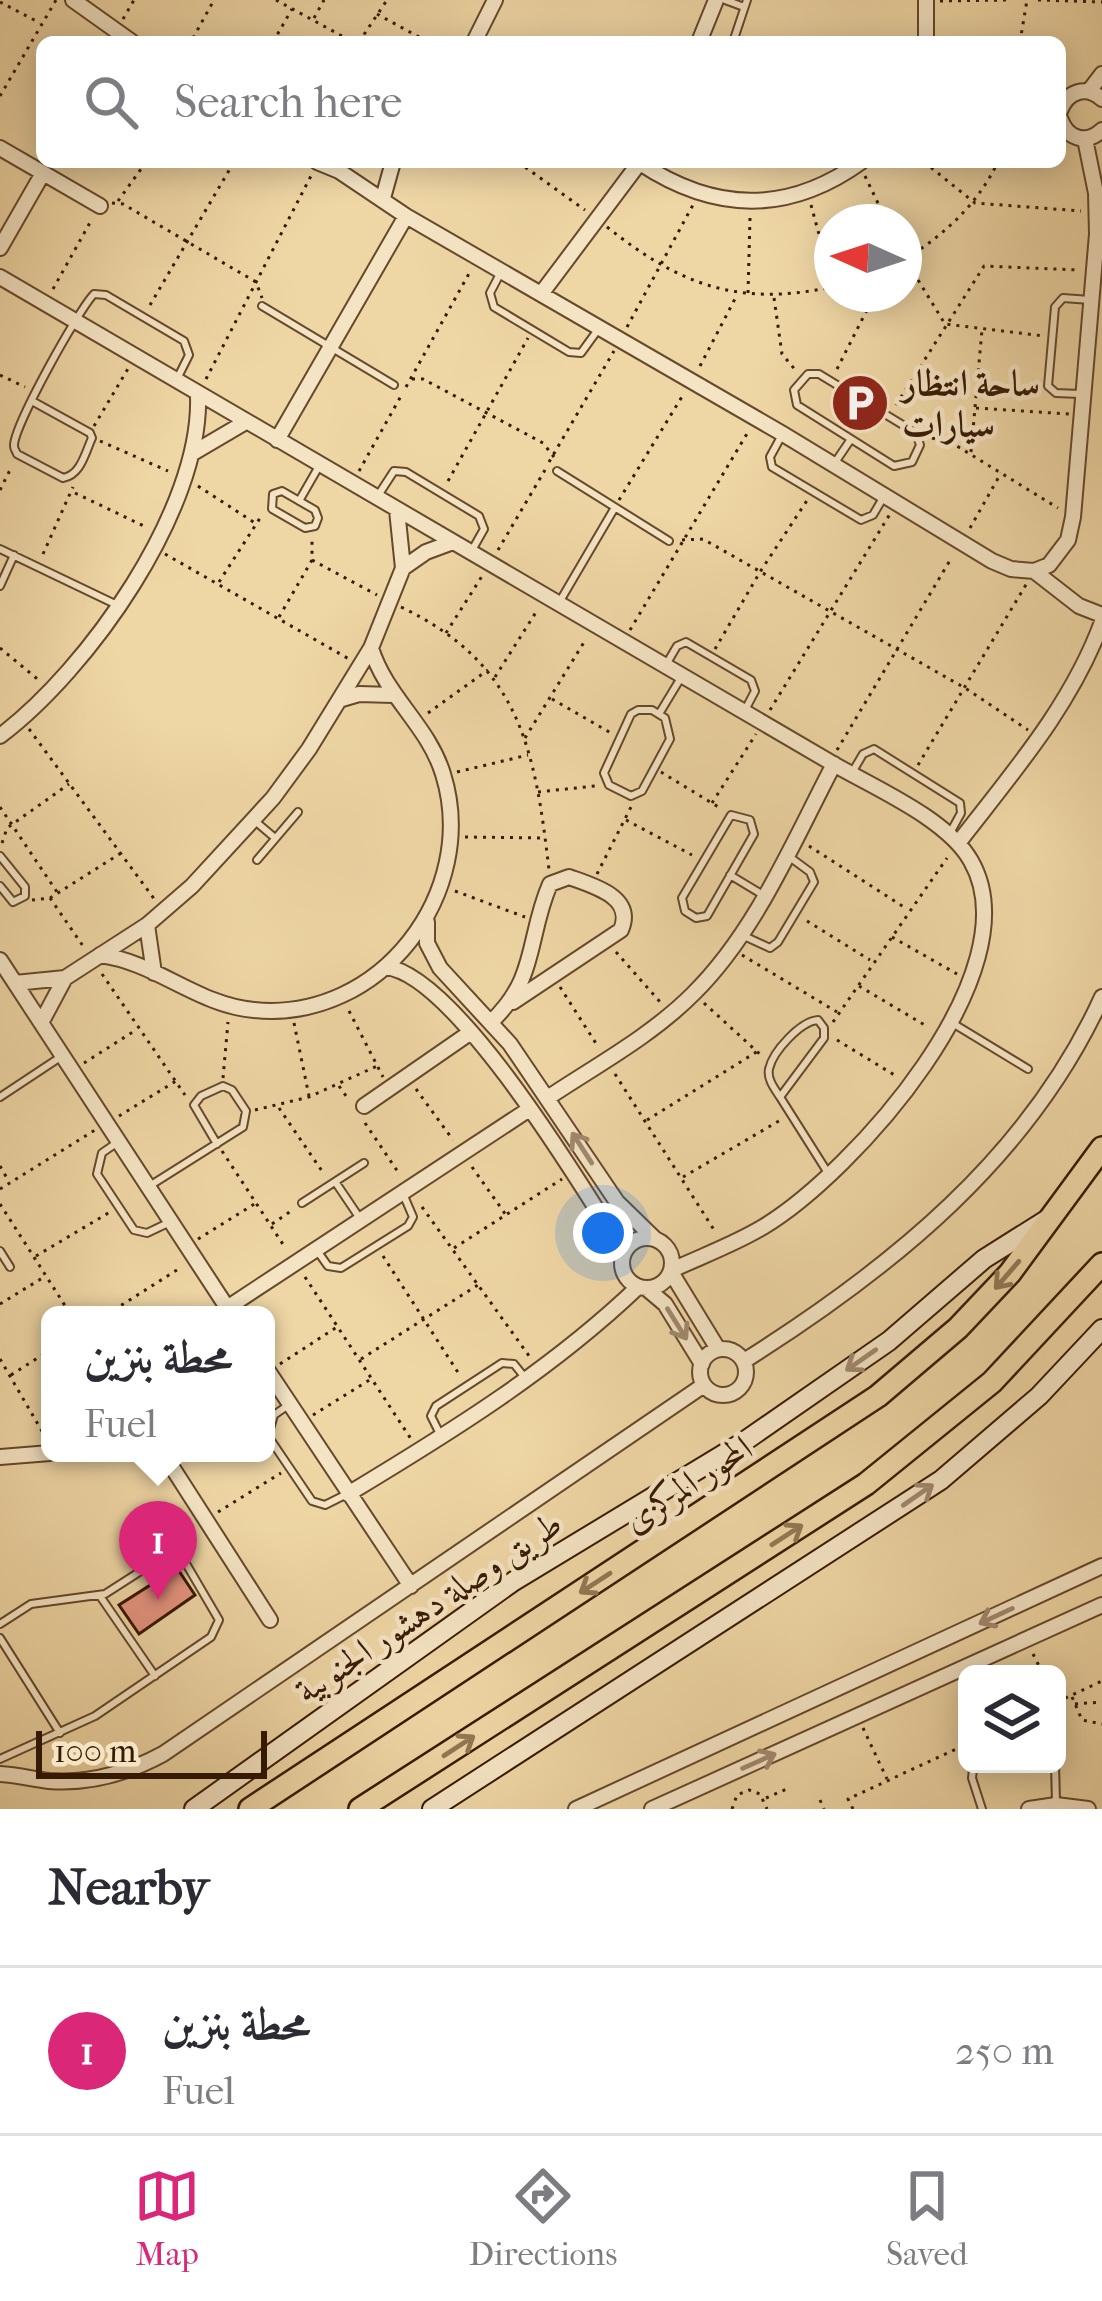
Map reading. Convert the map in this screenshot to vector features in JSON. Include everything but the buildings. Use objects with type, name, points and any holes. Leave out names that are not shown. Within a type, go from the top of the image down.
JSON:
[{"type":"highway","name":"المحور المركزى","points":[[250,1809],[878,1396],[958,1328],[1010,1273],[1102,1148]]},
{"type":"highway","points":[[360,1809],[866,1484],[992,1382],[1102,1264]]},
{"type":"main road","name":"طريق وصلة دهشور الجنوبية","points":[[194,1809],[514,1581],[760,1430],[889,1341],[984,1259],[1055,1215]]},
{"type":"main road","points":[[431,1809],[940,1480],[1039,1396],[1102,1329]]},
{"type":"street","points":[[73,0],[123,36]]},
{"type":"street","points":[[477,36],[495,0]]},
{"type":"street","points":[[702,36],[721,0]]},
{"type":"street","points":[[926,1],[926,36]]},
{"type":"street","points":[[1066,96],[1098,96],[1102,74]]},
{"type":"street","points":[[1034,572],[1060,555],[1073,517],[1093,271],[1097,212],[1085,139],[1066,126]]},
{"type":"street","points":[[1085,139],[1102,131]]},
{"type":"street","points":[[0,148],[100,206]]},
{"type":"street","points":[[332,168],[992,561],[1034,572],[1102,618],[1078,680],[1040,738],[954,837]]},
{"type":"street","points":[[339,171],[347,168]]},
{"type":"street","points":[[383,198],[391,168]]},
{"type":"street","points":[[541,294],[635,168]]},
{"type":"street","points":[[649,168],[698,194],[750,202],[808,192],[851,168]]},
{"type":"street","points":[[0,248],[43,173]]},
{"type":"street","points":[[277,440],[406,216]]},
{"type":"street","points":[[0,277],[954,837],[984,886],[984,940],[946,1028],[910,1085],[864,1143],[830,1176],[763,1228],[671,1271],[662,1284],[642,1287],[534,1376],[348,1494]]},
{"type":"street","points":[[0,736],[51,691],[118,606],[184,477],[193,453],[198,395]]},
{"type":"street","points":[[193,453],[244,423]]},
{"type":"street","points":[[41,1023],[65,978],[164,911],[254,820],[309,749],[361,666],[391,602],[403,568],[397,510]]},
{"type":"street","points":[[403,568],[453,542]]},
{"type":"street","points":[[96,958],[137,964],[182,989],[230,1006],[291,1010],[341,995],[385,968],[428,917],[442,886],[452,837],[444,776],[416,721],[393,695],[371,648]]},
{"type":"street","points":[[342,699],[358,694],[393,695]]},
{"type":"street","points":[[549,1097],[671,1014],[694,993],[741,934],[832,763]]},
{"type":"street","points":[[491,1022],[512,1002],[621,930],[626,918],[623,905],[569,877],[550,884],[524,977],[512,1002]]},
{"type":"street","points":[[428,917],[431,955],[549,1097],[616,1202],[671,1254],[671,1271],[718,1349],[736,1352],[744,1361],[745,1380],[732,1393],[720,1395],[704,1385]]},
{"type":"street","points":[[147,926],[154,973]]},
{"type":"street","points":[[0,960],[8,979],[226,1306]]},
{"type":"street","points":[[385,968],[416,976],[471,1032],[624,1253]]},
{"type":"street","points":[[8,979],[65,978]]},
{"type":"street","points":[[744,1361],[853,1290],[975,1181],[1069,1065],[1102,997]]},
{"type":"street","points":[[364,1106],[471,1032]]},
{"type":"street","points":[[236,1306],[528,1110]]},
{"type":"street","points":[[654,1238],[633,1242],[624,1253],[622,1269],[665,1304],[702,1364],[704,1385]]},
{"type":"street","points":[[702,1364],[718,1349]]},
{"type":"street","points":[[275,1382],[411,1586]]},
{"type":"street","points":[[0,1774],[72,1781],[116,1774],[148,1762],[704,1385]]},
{"type":"street","points":[[0,1457],[41,1450]]},
{"type":"street","points":[[169,1462],[270,1620]]},
{"type":"street","points":[[575,1809],[1102,1566]]},
{"type":"street","points":[[652,1809],[1102,1605]]},
{"type":"street","points":[[1034,1808],[1088,1809]]},
{"type":"lane","points":[[721,0],[746,4],[735,36]]},
{"type":"lane","points":[[501,272],[490,293],[491,303],[532,330],[574,353],[586,349],[598,328]]},
{"type":"lane","points":[[34,397],[91,436],[70,477],[63,478],[17,454],[14,442],[34,397],[74,323],[94,294],[106,295],[187,345],[189,355],[175,382]]},
{"type":"lane","points":[[1083,394],[1056,393],[1048,386],[1057,302],[1090,300]]},
{"type":"lane","points":[[262,305],[394,385]]},
{"type":"lane","points":[[814,373],[830,381],[916,434],[920,445],[912,462],[901,466],[797,405],[794,390],[803,376],[814,373]]},
{"type":"lane","points":[[783,434],[770,457],[772,467],[812,494],[860,520],[891,498]]},
{"type":"lane","points":[[834,464],[851,439]]},
{"type":"lane","points":[[299,501],[320,465]]},
{"type":"lane","points":[[377,497],[394,471],[406,472],[483,520],[484,530],[471,552]]},
{"type":"lane","points":[[557,471],[668,541]]},
{"type":"lane","points":[[279,491],[317,514],[315,526],[309,529],[272,509],[270,503],[279,491]]},
{"type":"lane","points":[[552,600],[614,507]]},
{"type":"lane","points":[[0,549],[118,606]]},
{"type":"lane","points":[[0,586],[14,555]]},
{"type":"lane","points":[[665,666],[681,643],[711,656],[754,683],[744,712]]},
{"type":"lane","points":[[659,714],[682,676]]},
{"type":"lane","points":[[652,710],[659,714],[669,724],[670,739],[637,795],[625,795],[609,785],[605,766],[632,714],[652,710]]},
{"type":"lane","points":[[852,775],[863,754],[874,749],[914,772],[960,803],[954,837]]},
{"type":"lane","points":[[256,860],[298,812]]},
{"type":"lane","points":[[731,815],[741,815],[754,830],[707,916],[696,918],[681,903],[731,815]]},
{"type":"lane","points":[[254,820],[275,838]]},
{"type":"lane","points":[[741,934],[770,947],[778,942],[814,882],[813,876],[785,855]]},
{"type":"lane","points":[[1,888],[13,902],[26,896],[25,887],[2,857]]},
{"type":"lane","points":[[730,875],[763,895]]},
{"type":"lane","points":[[780,1097],[825,1033],[818,1020],[806,1021],[771,1064],[769,1078],[780,1097],[790,1114],[830,1176]]},
{"type":"lane","points":[[946,1028],[1028,1069]]},
{"type":"lane","points":[[0,1097],[62,1056]]},
{"type":"lane","points":[[148,1187],[217,1144],[243,1127],[247,1111],[232,1090],[223,1086],[196,1100],[196,1111],[217,1144]]},
{"type":"lane","points":[[118,1142],[103,1153],[97,1174],[134,1230],[154,1232],[171,1222]]},
{"type":"lane","points":[[302,1203],[364,1163]]},
{"type":"lane","points":[[333,1183],[361,1220]]},
{"type":"lane","points":[[316,1249],[328,1266],[337,1269],[376,1246],[411,1222],[405,1191]]},
{"type":"lane","points":[[0,1251],[10,1267]]},
{"type":"lane","points":[[441,1437],[432,1421],[433,1410],[467,1386],[506,1362],[534,1376]]},
{"type":"lane","points":[[275,1414],[290,1404]]},
{"type":"lane","points":[[275,1446],[312,1501],[325,1505],[348,1494]]},
{"type":"lane","points":[[0,1624],[31,1604],[100,1596],[172,1551],[181,1555],[216,1610],[218,1626],[212,1637],[113,1705],[0,1759]]},
{"type":"lane","points":[[100,1596],[155,1676]]},
{"type":"lane","points":[[0,1639],[60,1733]]},
{"type":"lane","points":[[973,1773],[982,1809]]},
{"type":"lane","points":[[1055,1773],[1056,1805]]},
{"type":"path","points":[[0,96],[56,0]]},
{"type":"path","points":[[116,31],[134,0]]},
{"type":"path","points":[[194,36],[214,0]]},
{"type":"path","points":[[276,0],[344,36]]},
{"type":"path","points":[[313,20],[324,0]]},
{"type":"path","points":[[360,36],[387,0]]},
{"type":"path","points":[[926,1],[1007,0]]},
{"type":"path","points":[[1021,36],[1027,0]]},
{"type":"path","points":[[1038,0],[1102,2]]},
{"type":"path","points":[[0,2],[42,24]]},
{"type":"path","points":[[276,36],[292,9]]},
{"type":"path","points":[[377,14],[417,36]]},
{"type":"path","points":[[117,203],[142,168]]},
{"type":"path","points":[[143,316],[230,168]]},
{"type":"path","points":[[198,395],[314,168]]},
{"type":"path","points":[[526,168],[660,266],[713,290],[773,295],[814,288]]},
{"type":"path","points":[[862,168],[879,204]]},
{"type":"path","points":[[931,168],[974,203],[1097,212]]},
{"type":"path","points":[[922,246],[974,203],[994,168]]},
{"type":"path","points":[[808,192],[814,215]]},
{"type":"path","points":[[446,633],[620,340],[698,194]]},
{"type":"path","points":[[748,295],[750,202]]},
{"type":"path","points":[[44,304],[100,206],[117,203],[256,282],[262,305]]},
{"type":"path","points":[[352,483],[478,258]]},
{"type":"path","points":[[889,417],[984,266],[1093,271]]},
{"type":"path","points":[[922,287],[945,324]]},
{"type":"path","points":[[614,507],[692,381],[738,293]]},
{"type":"path","points":[[773,295],[782,355],[803,376]]},
{"type":"path","points":[[830,381],[866,312]]},
{"type":"path","points":[[945,324],[1052,337]]},
{"type":"path","points":[[970,454],[982,328]]},
{"type":"path","points":[[441,493],[532,330]]},
{"type":"path","points":[[134,358],[91,436],[184,477],[256,523]]},
{"type":"path","points":[[0,375],[34,397]]},
{"type":"path","points":[[394,385],[423,379],[486,412],[543,443],[557,471]]},
{"type":"path","points":[[975,408],[1082,415]]},
{"type":"path","points":[[623,642],[756,418]]},
{"type":"path","points":[[920,445],[940,437],[1073,517]]},
{"type":"path","points":[[0,490],[17,454]]},
{"type":"path","points":[[832,763],[1001,473]]},
{"type":"path","points":[[37,567],[74,492],[70,477]]},
{"type":"path","points":[[74,492],[218,584],[361,666]]},
{"type":"path","points":[[711,656],[812,494]]},
{"type":"path","points":[[712,803],[830,612],[891,498]]},
{"type":"path","points":[[218,584],[256,523],[272,509]]},
{"type":"path","points":[[278,619],[312,560],[309,529]]},
{"type":"path","points":[[668,541],[703,539],[964,688],[1040,738]]},
{"type":"path","points":[[312,560],[446,633],[494,678],[513,704],[524,740],[550,884]]},
{"type":"path","points":[[914,772],[1034,572]]},
{"type":"path","points":[[494,678],[552,600]]},
{"type":"path","points":[[524,740],[595,626]]},
{"type":"path","points":[[0,648],[51,691]]},
{"type":"path","points":[[416,721],[488,670]]},
{"type":"path","points":[[550,698],[620,737]]},
{"type":"path","points":[[22,720],[164,911]]},
{"type":"path","points":[[444,776],[528,755]]},
{"type":"path","points":[[655,768],[731,815]]},
{"type":"path","points":[[2,857],[4,833],[69,784]]},
{"type":"path","points":[[537,792],[609,785]]},
{"type":"path","points":[[591,886],[637,795]]},
{"type":"path","points":[[0,807],[58,893]]},
{"type":"path","points":[[625,819],[703,861]]},
{"type":"path","points":[[452,837],[545,838]]},
{"type":"path","points":[[796,837],[909,910]]},
{"type":"path","points":[[910,1085],[825,1033],[954,837]]},
{"type":"path","points":[[26,896],[38,901],[50,898],[121,853]]},
{"type":"path","points":[[442,886],[538,922]]},
{"type":"path","points":[[50,898],[96,958],[196,1111]]},
{"type":"path","points":[[795,913],[873,962]]},
{"type":"path","points":[[891,936],[970,981]]},
{"type":"path","points":[[606,941],[671,1014]]},
{"type":"path","points":[[731,949],[839,1013]]},
{"type":"path","points":[[553,976],[724,1245]]},
{"type":"path","points":[[858,985],[946,1028]]},
{"type":"path","points":[[694,993],[771,1064]]},
{"type":"path","points":[[341,995],[389,1089]]},
{"type":"path","points":[[223,1086],[230,1006]]},
{"type":"path","points":[[291,1010],[309,1097]]},
{"type":"path","points":[[72,1071],[139,1028]]},
{"type":"path","points":[[645,1120],[758,1052]]},
{"type":"path","points":[[247,1111],[309,1097],[377,1066]]},
{"type":"path","points":[[0,1189],[176,1081]]},
{"type":"path","points":[[339,1086],[405,1191],[478,1285],[534,1376]]},
{"type":"path","points":[[278,1106],[333,1183]]},
{"type":"path","points":[[681,1178],[790,1114]]},
{"type":"path","points":[[217,1144],[419,1451]]},
{"type":"path","points":[[0,1166],[10,1183]]},
{"type":"path","points":[[452,1249],[571,1173]]},
{"type":"path","points":[[118,1306],[256,1203]]},
{"type":"path","points":[[271,1225],[302,1203]]},
{"type":"path","points":[[0,1204],[65,1306]]},
{"type":"path","points":[[34,1257],[119,1207]]},
{"type":"path","points":[[376,1246],[467,1386]]},
{"type":"path","points":[[10,1267],[23,1290]]},
{"type":"path","points":[[0,1304],[46,1276]]},
{"type":"path","points":[[359,1360],[478,1285]]},
{"type":"path","points":[[275,1365],[337,1327]]},
{"type":"path","points":[[10,1376],[41,1356]]},
{"type":"path","points":[[0,1359],[41,1433]]},
{"type":"path","points":[[302,1422],[371,1378]]},
{"type":"path","points":[[206,1519],[290,1468]]},
{"type":"path","points":[[1066,1698],[1102,1681]]},
{"type":"path","points":[[1072,1695],[1082,1720],[1102,1724]]},
{"type":"path","points":[[1076,1704],[1102,1702]]},
{"type":"path","points":[[857,1716],[888,1780]]},
{"type":"path","points":[[853,1809],[848,1798],[958,1748]]},
{"type":"path","points":[[764,1799],[789,1788]]},
{"type":"path","points":[[732,1809],[734,1799],[755,1791],[766,1809]]},
{"type":"path","points":[[820,1799],[824,1809]]},
{"type":"place","name":"ساحة انتظار سيارات","points":[[860,403]]},
{"type":"place","name":"محطة بنزين","points":[[158,1600]]}]
